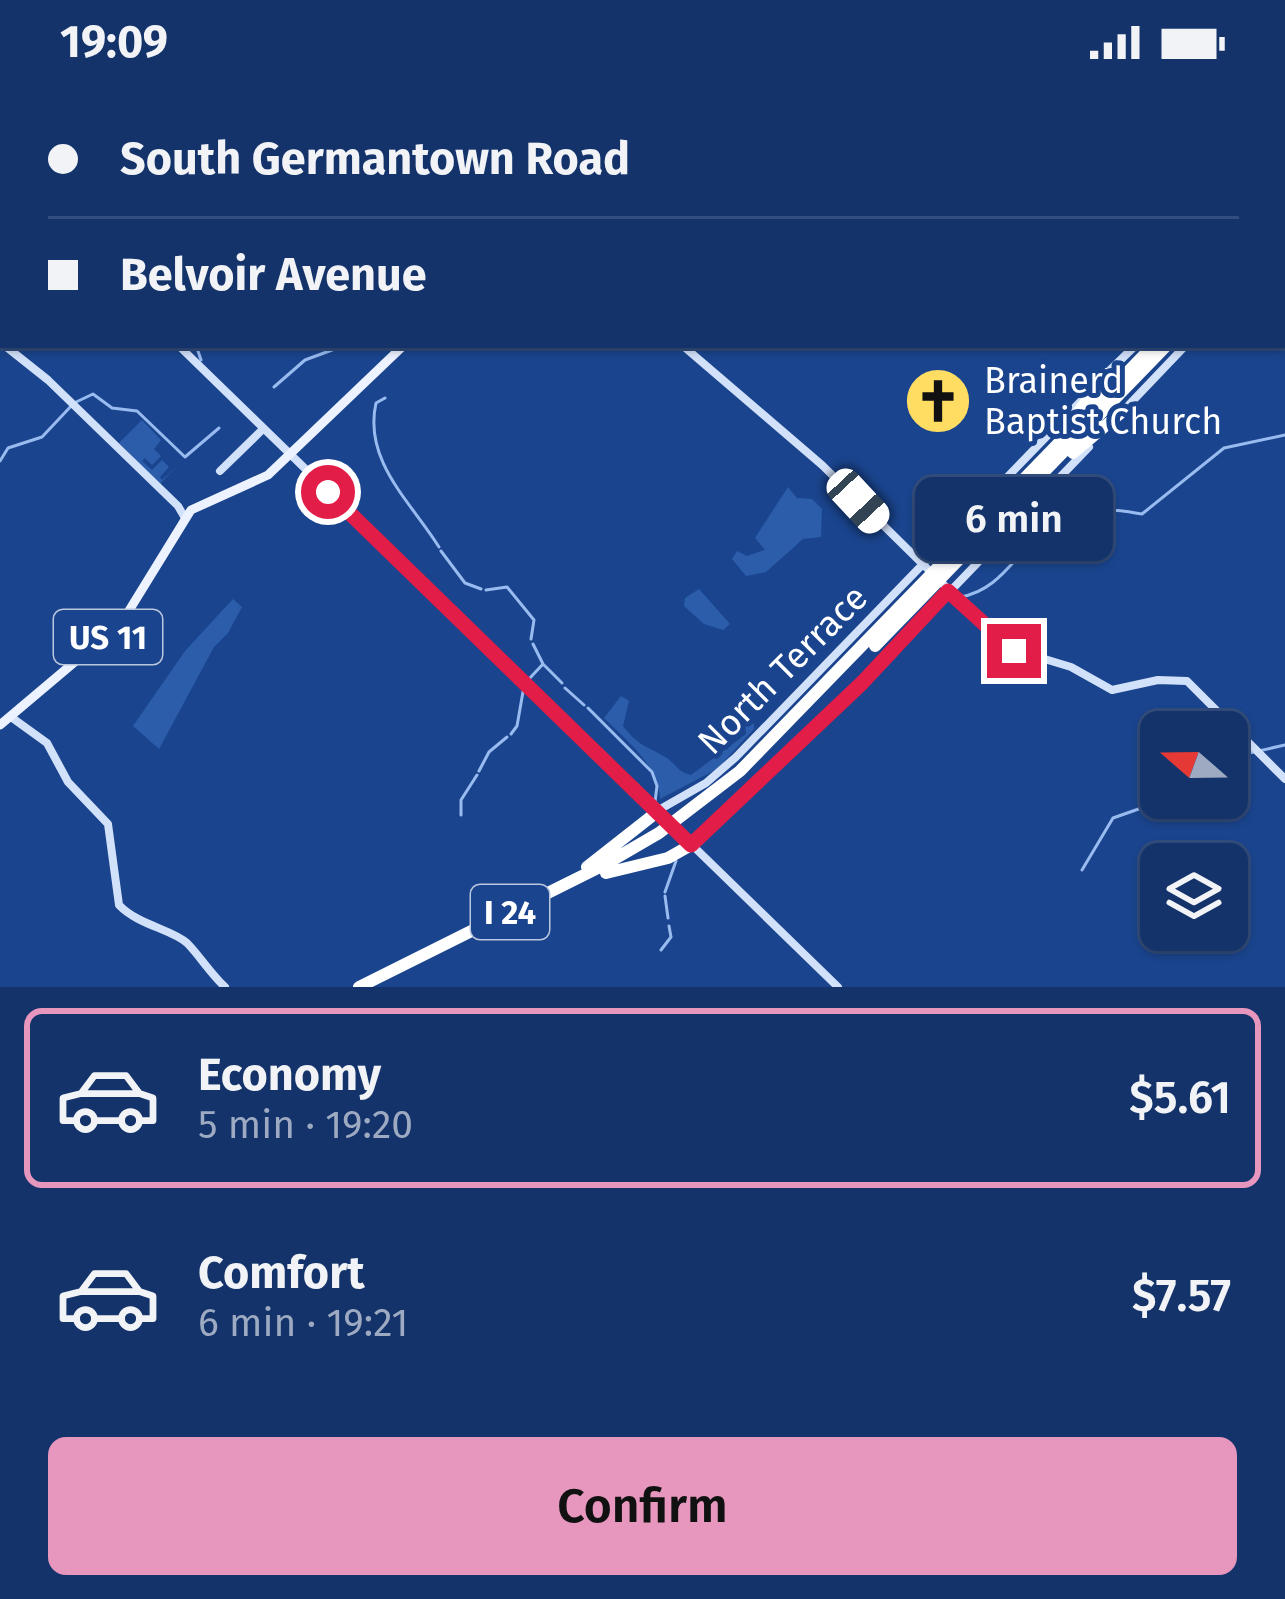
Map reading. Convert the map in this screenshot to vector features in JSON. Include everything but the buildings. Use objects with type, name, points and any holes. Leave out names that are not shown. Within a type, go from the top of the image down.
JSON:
[{"type":"highway","name":"I 24","points":[[686,818],[789,724],[1151,348]]},
{"type":"highway","name":"I 24","points":[[374,987],[606,874],[766,757],[1164,348]]},
{"type":"highway","points":[[1029,473],[1107,374]]},
{"type":"highway","points":[[980,539],[1123,411]]},
{"type":"highway","points":[[561,886],[657,812]]},
{"type":"highway","name":"I 24","points":[[359,987],[661,836]]},
{"type":"highway","points":[[606,874],[668,858],[691,845]]},
{"type":"main road","name":"US 11","points":[[4,722],[116,629],[185,518],[202,502],[256,482],[401,348]]},
{"type":"street","points":[[8,348],[48,380],[185,518]]},
{"type":"street","points":[[181,348],[838,987]]},
{"type":"street","points":[[686,348],[822,465],[1008,648],[1070,667],[1106,688],[1122,690],[1176,678],[1192,684],[1285,779]]},
{"type":"street","name":"North Terrace","points":[[657,812],[706,783],[736,757],[1133,348]]},
{"type":"street","points":[[691,845],[862,683],[946,589],[1183,348]]},
{"type":"street","points":[[220,471],[263,429]]},
{"type":"street","points":[[4,722],[47,742],[68,782],[106,820],[118,905],[188,944],[202,966],[225,987]]},
{"type":"shaded area","points":[[142,420],[161,440],[154,449],[161,456],[152,465],[145,458],[142,461],[152,470],[162,460],[169,467],[162,480],[177,466],[160,484],[119,443]]},
{"type":"shaded area","points":[[788,487],[797,498],[812,499],[822,509],[821,537],[803,539],[766,572],[746,576],[732,559],[737,551],[747,556],[765,550],[755,538]]},
{"type":"shaded area","points":[[699,589],[730,624],[723,630],[704,624],[684,606],[685,598]]},
{"type":"shaded area","points":[[233,599],[242,607],[214,647],[159,749],[133,726],[185,651]]},
{"type":"shaded area","points":[[621,696],[629,701],[623,726],[629,733],[691,775],[746,734],[744,717],[754,729],[717,769],[660,799],[648,765],[604,718]]},
{"type":"waterway","points":[[197,348],[201,360]]},
{"type":"waterway","points":[[274,387],[305,360],[332,350]]},
{"type":"waterway","points":[[0,461],[8,448],[42,437],[74,403],[93,394],[112,408],[137,411],[185,457],[219,428]]},
{"type":"waterway","points":[[385,398],[376,403],[376,444],[392,480],[439,547]]},
{"type":"waterway","points":[[960,597],[1000,577],[1054,524],[1078,528],[1108,511],[1142,514],[1224,448],[1285,435]]},
{"type":"waterway","points":[[441,551],[465,583],[481,589]]},
{"type":"waterway","points":[[486,590],[507,587],[534,620],[531,639]]},
{"type":"waterway","points":[[533,644],[543,664],[562,683]]},
{"type":"waterway","points":[[529,679],[543,664]]},
{"type":"waterway","points":[[511,734],[517,726],[524,686]]},
{"type":"waterway","points":[[565,688],[584,705]]},
{"type":"waterway","points":[[588,708],[652,772],[655,802]]},
{"type":"waterway","points":[[479,771],[489,752],[507,737]]},
{"type":"waterway","points":[[1248,753],[1285,745]]},
{"type":"waterway","points":[[461,815],[461,800],[477,775]]},
{"type":"waterway","points":[[1082,870],[1113,818],[1140,809]]},
{"type":"waterway","points":[[665,892],[676,861]]},
{"type":"waterway","points":[[665,896],[668,918]]},
{"type":"waterway","points":[[661,950],[671,937],[669,926]]},
{"type":"place","name":"Brainerd Baptist Church","points":[[938,401]]},
{"type":"route","points":[[328,492],[691,845],[862,683],[948,591],[1014,651]]}]
